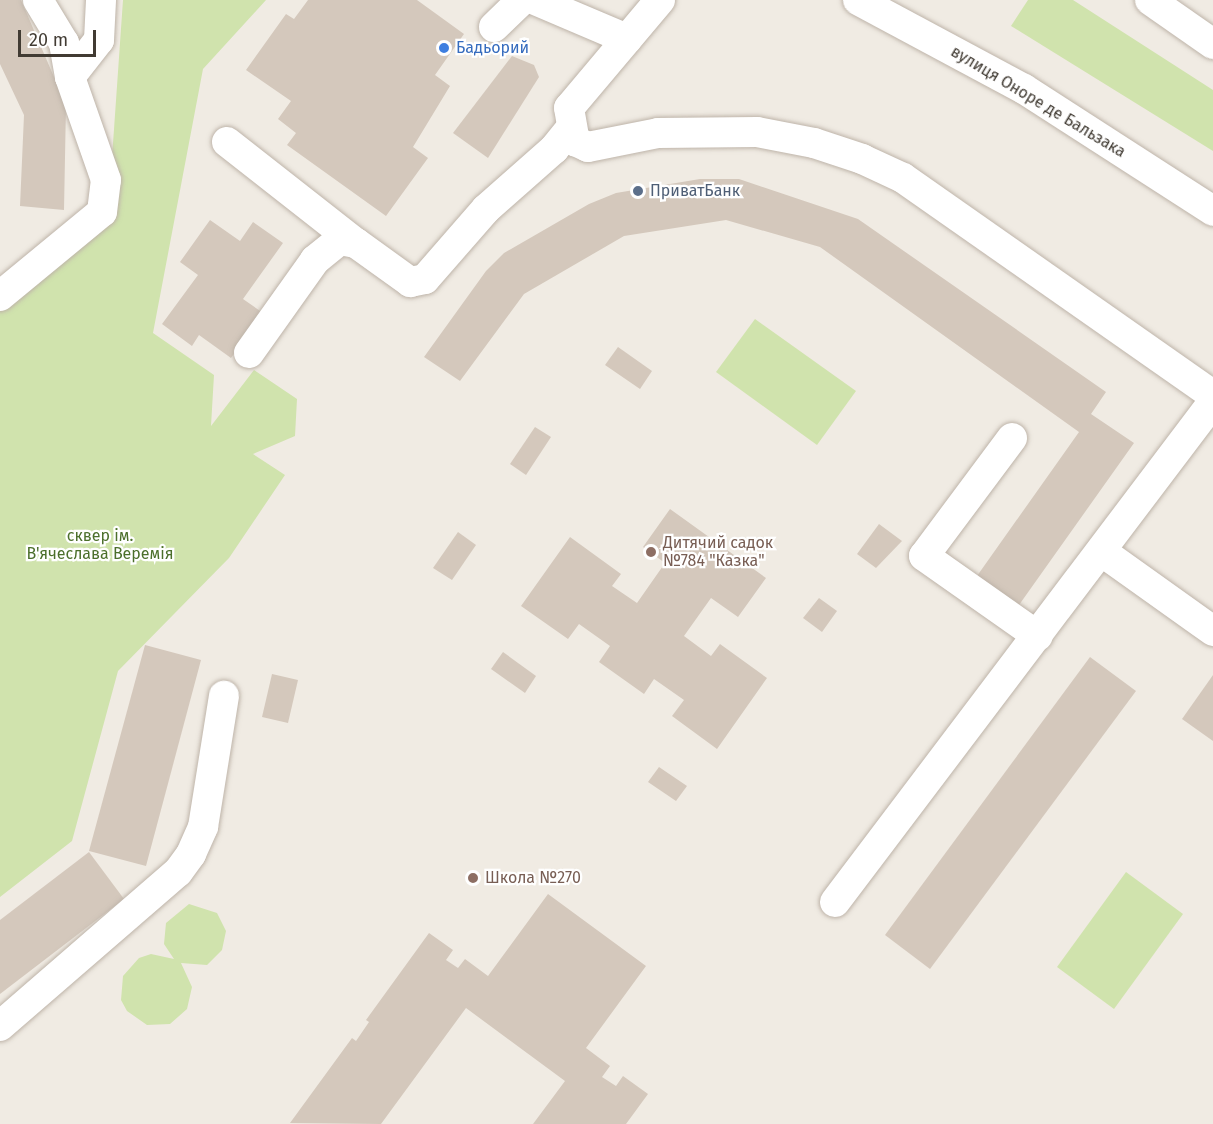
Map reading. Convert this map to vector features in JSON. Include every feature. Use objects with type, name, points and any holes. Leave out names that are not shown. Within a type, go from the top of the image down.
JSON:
[{"type":"street","points":[[0,296],[102,212],[106,180],[70,77],[64,43],[38,0]]},
{"type":"street","points":[[70,77],[99,40],[101,0]]},
{"type":"street","points":[[494,27],[522,0]]},
{"type":"street","points":[[535,0],[627,39]]},
{"type":"street","points":[[660,0],[569,108],[575,141],[588,147],[658,133],[710,130],[814,143],[862,159],[903,178],[1213,395]]},
{"type":"street","name":"вулиця Оноре де Бальзака","points":[[858,0],[1024,89],[1213,211]]},
{"type":"street","points":[[1150,0],[1213,44]]},
{"type":"street","points":[[227,142],[356,243],[410,282],[433,285],[486,209],[571,128]]},
{"type":"street","points":[[249,353],[315,260],[340,240],[356,243]]},
{"type":"street","points":[[835,902],[1213,402]]},
{"type":"street","points":[[1012,438],[924,556],[1038,636]]},
{"type":"street","points":[[1101,551],[1213,631]]},
{"type":"street","points":[[0,1026],[178,872],[191,854],[203,827],[224,696]]},
{"type":"green space","name":"сквер ім. В'ячеслава Веремія","points":[[123,0],[266,0],[203,69],[153,333],[214,375],[211,426],[254,370],[297,399],[295,436],[253,454],[285,475],[229,558],[118,671],[72,841],[0,897],[0,303],[108,215]]},
{"type":"green space","points":[[1028,0],[1073,0],[1213,90],[1213,151],[1011,26]]},
{"type":"green space","points":[[755,319],[856,391],[817,445],[716,372]]},
{"type":"green space","points":[[1126,872],[1183,914],[1114,1009],[1057,967]]},
{"type":"green space","points":[[189,904],[217,913],[226,931],[222,950],[207,965],[181,963],[192,987],[187,1009],[170,1024],[147,1025],[127,1011],[121,1000],[123,976],[139,958],[151,954],[174,959],[164,944],[166,923]]},
{"type":"building","points":[[0,0],[21,0],[66,105],[64,210],[20,206],[24,115],[0,64]]},
{"type":"building","points":[[308,0],[417,0],[464,34],[435,75],[450,86],[413,147],[428,158],[386,216],[287,145],[296,133],[278,119],[291,101],[246,70],[286,14],[294,19]]},
{"type":"building","points":[[512,56],[534,65],[539,77],[488,158],[453,133]]},
{"type":"building","points":[[700,179],[739,179],[858,219],[1106,392],[1091,414],[1134,443],[1019,605],[977,576],[1079,432],[820,247],[726,220],[624,236],[524,294],[460,381],[424,357],[486,271],[504,253],[589,204],[616,193]]},
{"type":"building","points":[[210,220],[240,241],[253,222],[283,243],[243,299],[263,313],[231,358],[199,335],[192,346],[162,324],[198,275],[180,262]]},
{"type":"building","points":[[618,347],[652,371],[640,389],[605,365]]},
{"type":"building","points":[[535,427],[551,437],[526,475],[510,464]]},
{"type":"building","points":[[670,509],[766,578],[738,617],[711,598],[684,636],[711,656],[720,644],[767,678],[717,749],[672,716],[684,700],[654,679],[644,694],[599,662],[610,646],[579,624],[568,639],[521,606],[570,537],[621,574],[612,586],[637,603],[665,563],[643,547]]},
{"type":"building","points":[[879,524],[902,541],[876,568],[857,554]]},
{"type":"building","points":[[458,532],[476,545],[452,580],[433,568]]},
{"type":"building","points":[[819,598],[837,611],[822,632],[803,618]]},
{"type":"building","points":[[145,645],[201,660],[146,866],[89,851]]},
{"type":"building","points":[[503,652],[536,676],[525,693],[491,669]]},
{"type":"building","points":[[1090,657],[1136,691],[930,969],[885,935]]},
{"type":"building","points":[[272,674],[298,680],[288,723],[262,717]]},
{"type":"building","points":[[1213,675],[1213,741],[1182,719]]},
{"type":"building","points":[[659,767],[687,786],[676,801],[648,782]]},
{"type":"building","points":[[89,852],[124,899],[0,994],[0,920]]},
{"type":"building","points":[[548,894],[646,966],[586,1048],[610,1066],[602,1077],[616,1086],[623,1076],[648,1094],[626,1124],[533,1124],[565,1081],[466,1008],[381,1124],[290,1123],[352,1038],[356,1041],[369,1022],[366,1020],[429,933],[453,950],[446,960],[458,968],[465,959],[488,976]]},
{"type":"place","name":"Бадьорий","points":[[444,48]]},
{"type":"place","name":"ПриватБанк","points":[[638,191]]},
{"type":"place","name":"Дитячий садок №784 \"Казка\"","points":[[651,552]]},
{"type":"place","name":"Школа №270","points":[[473,878]]}]
